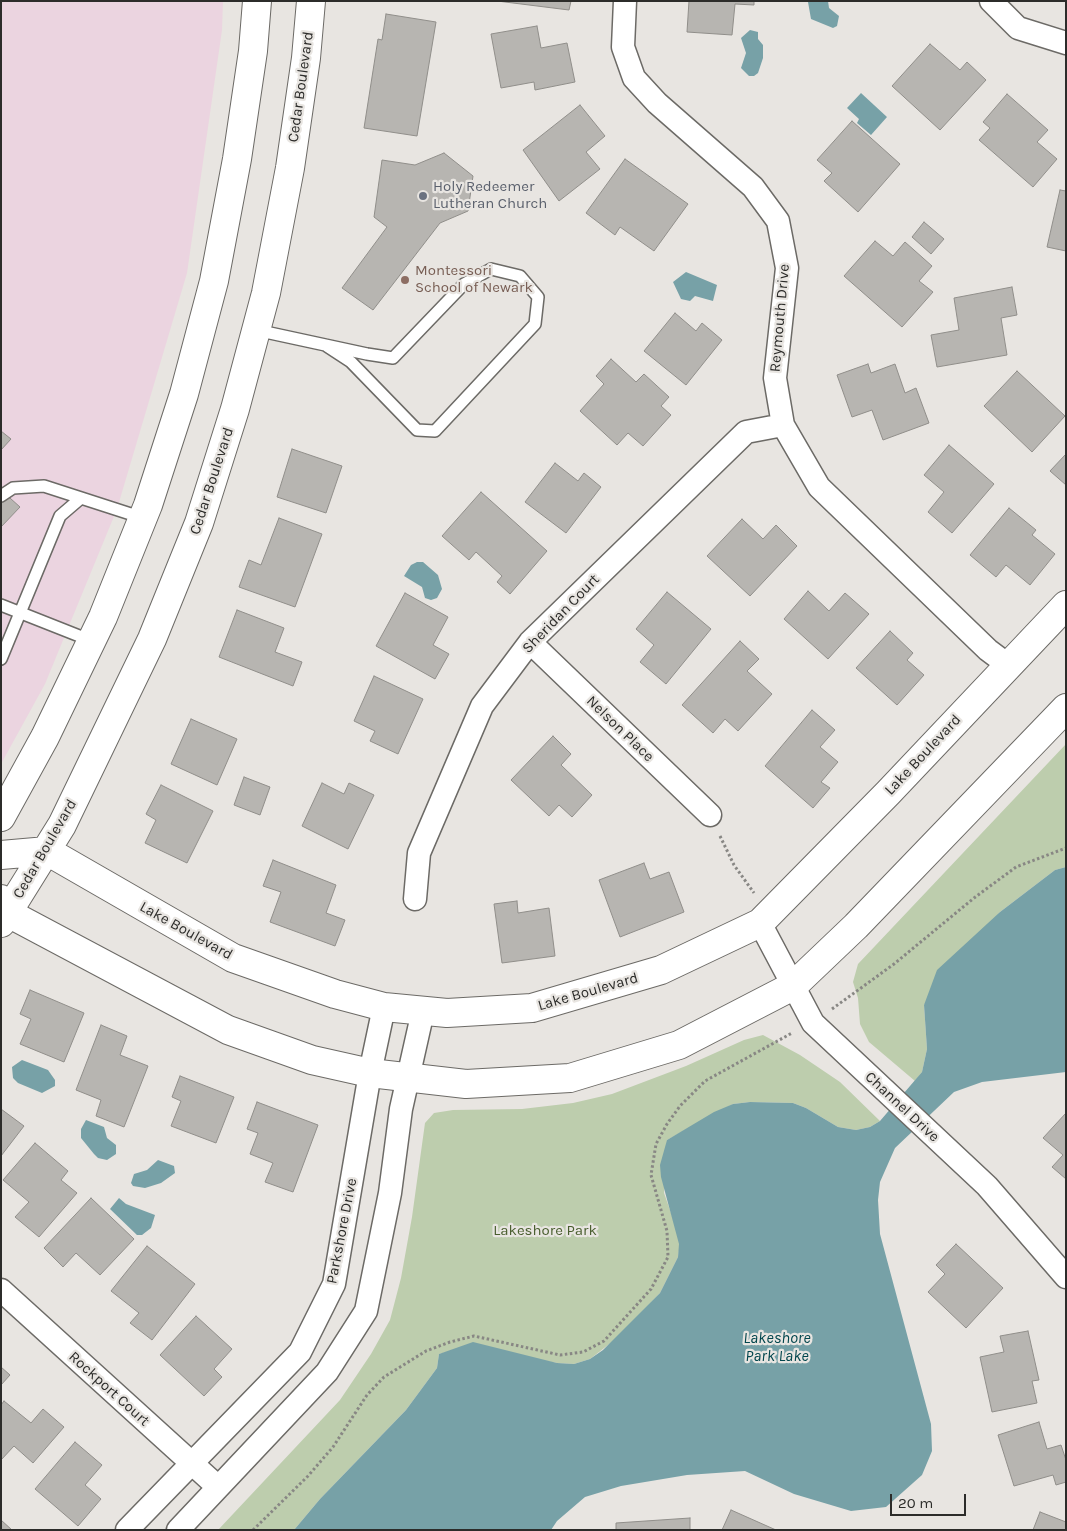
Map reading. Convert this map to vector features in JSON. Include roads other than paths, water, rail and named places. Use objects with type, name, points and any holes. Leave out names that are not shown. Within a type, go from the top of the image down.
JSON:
[{"type":"street","points":[[1,817],[45,737],[92,641],[143,518],[184,394],[214,281],[237,159],[253,52],[257,1]]},
{"type":"street","name":"Cedar Boulevard","points":[[4,912],[47,851],[152,639],[199,524],[235,409],[266,293],[290,168],[306,58],[311,1]]},
{"type":"street","name":"Reymouth Drive","points":[[625,1],[623,47],[634,78],[657,103],[753,187],[778,221],[787,268],[775,378],[783,425],[819,487],[988,650],[1008,665]]},
{"type":"street","points":[[991,1],[1018,28],[1066,43]]},
{"type":"street","name":"Sheridan Court","points":[[415,899],[419,853],[463,748],[482,706],[530,642],[746,432],[783,425]]},
{"type":"street","name":"Lake Boulevard","points":[[47,851],[233,958],[335,994],[384,1007],[447,1013],[532,1008],[662,970],[760,923],[888,793],[1066,605]]},
{"type":"street","name":"Nelson Place","points":[[530,642],[710,816]]},
{"type":"street","points":[[4,912],[228,1030],[312,1060],[370,1073],[466,1084],[570,1078],[680,1045],[793,986],[856,926],[1066,708]]},
{"type":"street","points":[[1,855],[47,851]]},
{"type":"street","name":"Channel Drive","points":[[760,923],[812,1023],[987,1186],[1066,1277]]},
{"type":"street","name":"Parkshore Drive","points":[[127,1530],[191,1463],[246,1410],[300,1352],[334,1284],[370,1073],[384,1007]]},
{"type":"street","points":[[178,1530],[328,1372],[366,1311],[390,1193],[401,1109],[423,1011]]},
{"type":"street","name":"Rockport Court","points":[[1,1290],[218,1487]]},
{"type":"lane","points":[[256,330],[393,358],[464,284],[491,269],[520,276],[538,297],[534,324],[435,431],[417,430],[351,362],[325,345]]},
{"type":"lane","points":[[1,496],[13,488],[44,486],[143,518]]},
{"type":"lane","points":[[1,659],[60,516],[81,498]]},
{"type":"lane","points":[[1,604],[92,641]]},
{"type":"water","points":[[828,1],[829,8],[839,16],[837,26],[833,28],[811,19],[808,2]]},
{"type":"water","points":[[750,30],[758,32],[758,39],[763,45],[763,58],[758,73],[754,76],[749,76],[741,68],[746,53],[741,38]]},
{"type":"water","points":[[861,93],[887,117],[871,135],[857,123],[859,119],[847,108]]},
{"type":"water","points":[[686,272],[717,285],[713,301],[695,296],[690,301],[681,299],[673,282]]},
{"type":"water","points":[[423,562],[438,575],[442,589],[437,598],[431,600],[425,598],[422,587],[404,576],[411,565]]},
{"type":"water","name":"Lakeshore Park Lake","points":[[1066,867],[1066,1072],[982,1082],[954,1092],[895,1148],[880,1182],[878,1200],[880,1234],[931,1424],[932,1451],[922,1475],[886,1507],[851,1511],[794,1494],[745,1471],[687,1475],[621,1486],[585,1497],[557,1521],[551,1530],[294,1530],[320,1499],[406,1410],[437,1368],[439,1354],[473,1342],[557,1363],[574,1364],[590,1359],[603,1350],[660,1293],[678,1257],[679,1244],[661,1177],[660,1165],[667,1140],[714,1112],[733,1104],[750,1102],[793,1103],[806,1108],[838,1127],[856,1130],[870,1127],[880,1121],[922,1072],[927,1049],[924,1005],[937,970],[1000,912],[1055,870]]},
{"type":"water","points":[[22,1060],[48,1070],[55,1080],[55,1086],[42,1093],[18,1083],[13,1078],[12,1067]]},
{"type":"water","points":[[86,1120],[104,1127],[107,1138],[116,1145],[116,1154],[107,1160],[98,1158],[94,1154],[81,1138],[81,1129]]},
{"type":"water","points":[[158,1160],[174,1166],[175,1173],[161,1183],[145,1188],[133,1186],[131,1183],[134,1174],[147,1170]]},
{"type":"water","points":[[119,1198],[126,1204],[155,1215],[151,1228],[142,1235],[137,1235],[110,1209]]},
{"type":"place","name":"Holy Redeemer Lutheran Church","points":[[423,196]]},
{"type":"place","name":"Montessori School of Newark","points":[[405,280]]},
{"type":"park label","name":"Lakeshore Park","points":[[545,1231]]}]
